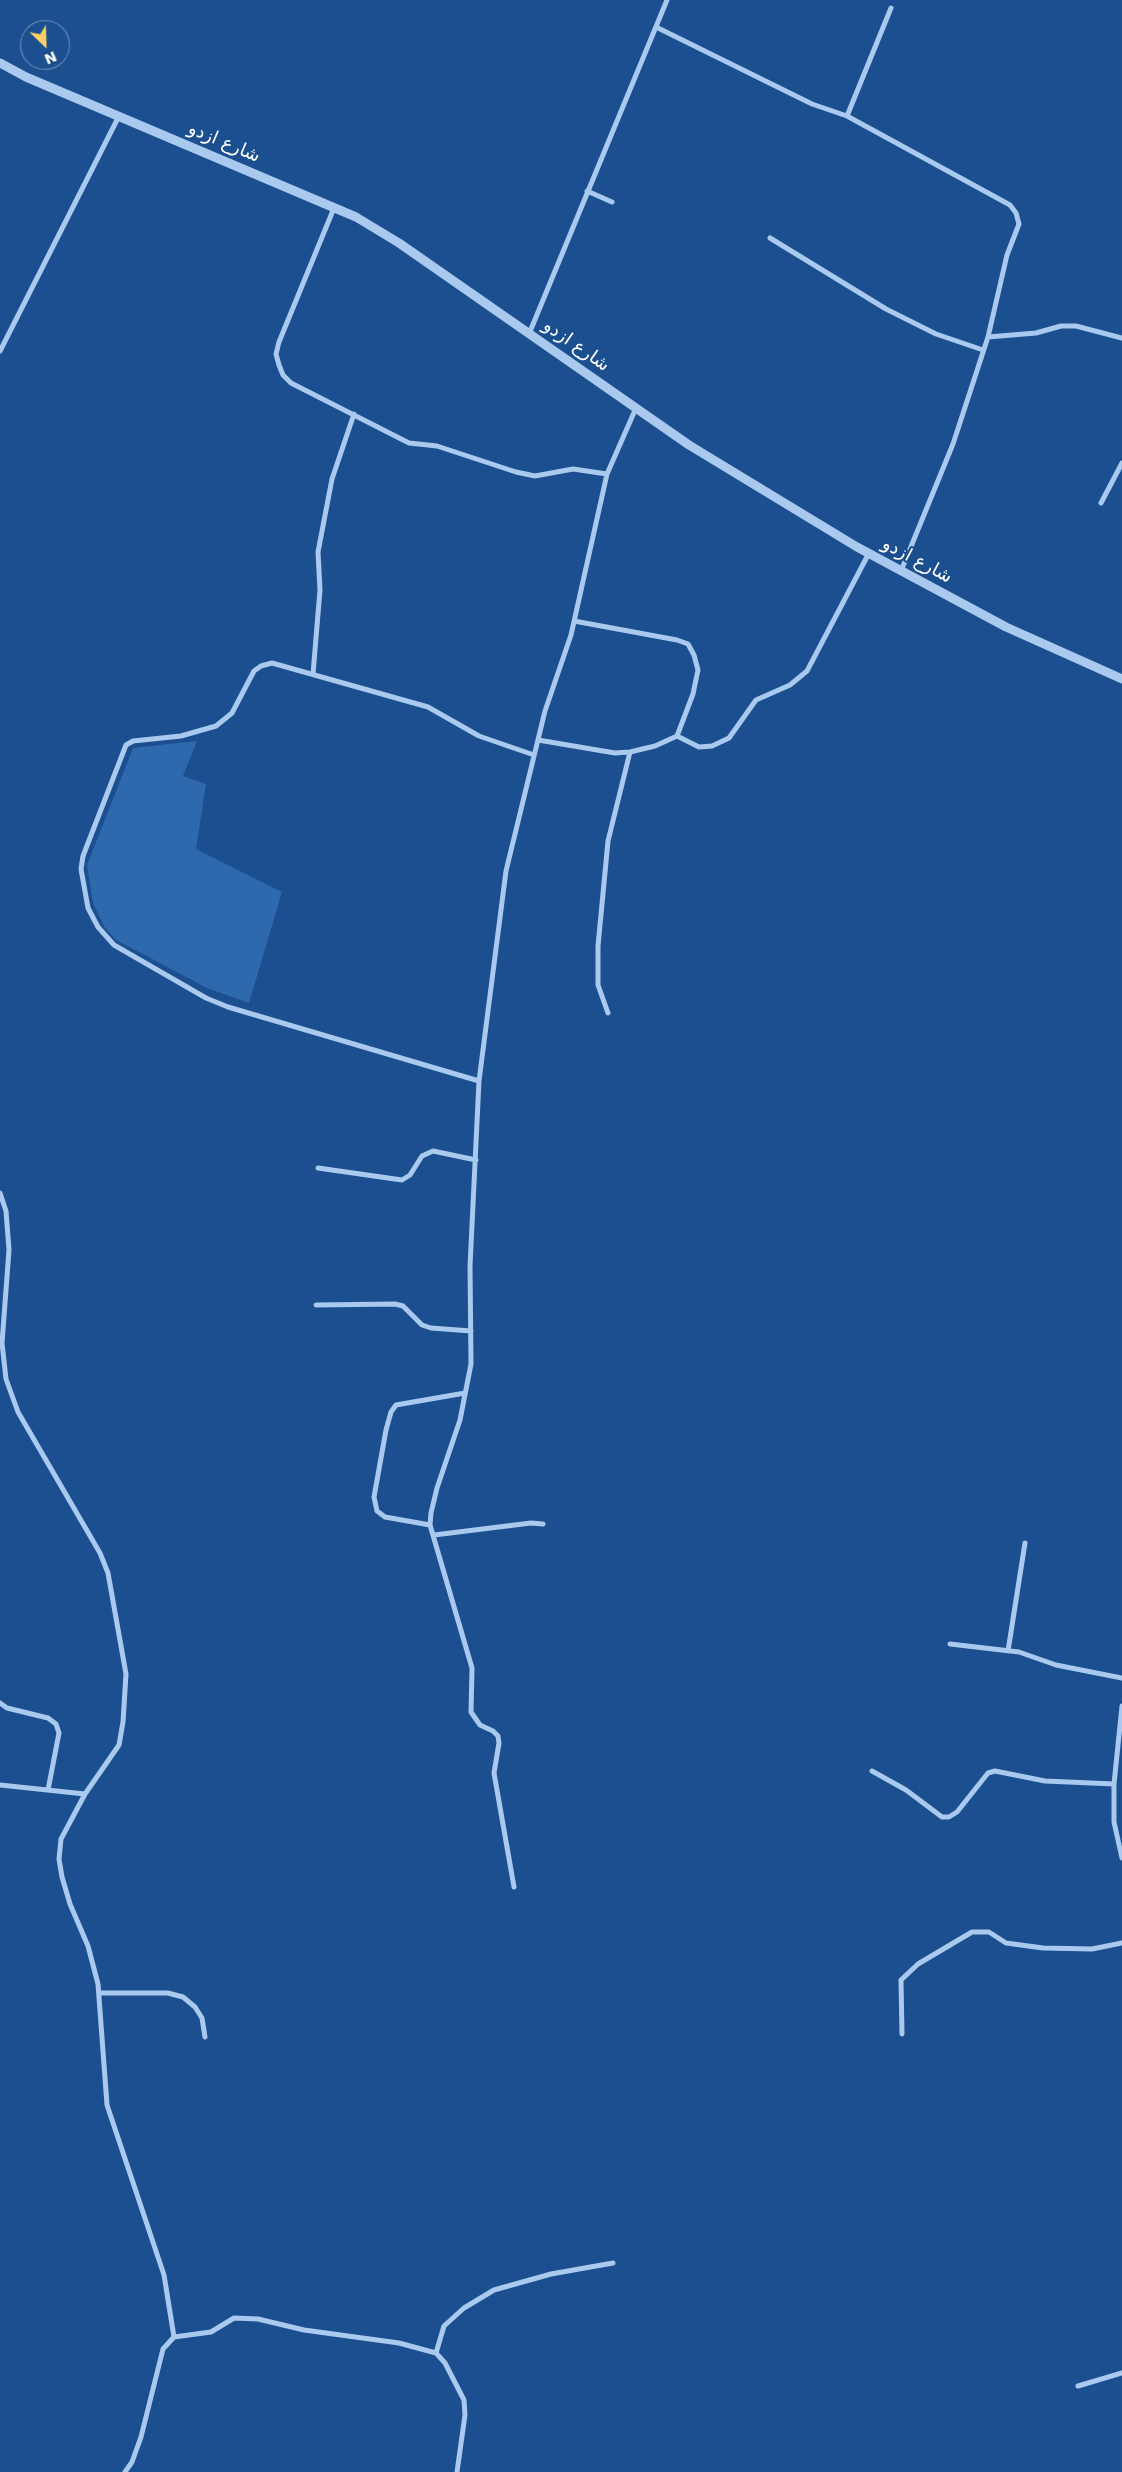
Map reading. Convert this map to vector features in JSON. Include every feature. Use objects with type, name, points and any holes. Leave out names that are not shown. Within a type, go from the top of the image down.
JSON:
[{"type":"street","points":[[529,334],[667,0]]},
{"type":"street","points":[[847,116],[891,8]]},
{"type":"street","points":[[656,27],[812,104],[847,116],[1010,205],[1016,213],[1019,224],[1007,255],[984,350],[953,444],[901,571]]},
{"type":"street","name":"شارع ازدو","points":[[0,63],[26,77],[356,217],[399,243],[689,445],[901,571],[1006,627],[1122,679]]},
{"type":"street","points":[[0,351],[119,116]]},
{"type":"street","points":[[587,191],[612,202]]},
{"type":"street","points":[[334,208],[279,342],[276,354],[283,374],[291,383],[409,443],[437,446],[516,472],[535,476],[573,469],[607,474]]},
{"type":"street","points":[[770,238],[886,309],[936,334],[984,350]]},
{"type":"street","points":[[988,337],[1036,333],[1061,326],[1076,326],[1122,338]]},
{"type":"street","points":[[514,1887],[494,1773],[499,1743],[498,1736],[493,1731],[480,1725],[471,1712],[472,1668],[430,1525],[437,1488],[460,1420],[471,1364],[470,1266],[479,1081],[506,871],[538,740],[553,685],[574,621],[607,474],[636,408]]},
{"type":"street","points":[[313,674],[320,590],[318,552],[332,479],[354,414]]},
{"type":"street","points":[[1101,503],[1122,463]]},
{"type":"street","points":[[677,736],[699,747],[712,746],[729,738],[756,700],[799,679],[807,670],[869,553]]},
{"type":"street","points":[[538,740],[615,753],[630,752],[655,746],[677,736],[694,694],[698,670],[694,655],[688,644],[677,640],[574,621]]},
{"type":"street","points":[[479,1081],[228,1007],[206,998],[114,945],[98,927],[88,908],[81,869],[83,856],[126,745],[133,741],[181,736],[216,726],[232,713],[242,696],[248,680],[260,666],[272,664],[313,674],[428,707],[480,736],[534,755]]},
{"type":"street","points":[[608,1013],[598,985],[598,946],[608,841],[630,752]]},
{"type":"street","points":[[318,1168],[402,1180],[410,1175],[422,1156],[433,1151],[476,1160]]},
{"type":"street","points":[[0,1193],[6,1212],[9,1250],[2,1343],[6,1379],[18,1412],[100,1553],[108,1573],[126,1674],[120,1745],[85,1794],[61,1839],[59,1859],[70,1904],[88,1946],[100,1993],[102,2010],[101,2047],[107,2104],[164,2275],[174,2337]]},
{"type":"street","points":[[316,1305],[395,1304],[402,1306],[422,1325],[431,1328],[471,1330]]},
{"type":"street","points":[[430,1525],[385,1518],[377,1511],[374,1497],[386,1430],[391,1412],[396,1405],[465,1393]]},
{"type":"street","points":[[434,1535],[531,1523],[543,1524]]},
{"type":"street","points":[[1008,1651],[1025,1543]]},
{"type":"street","points":[[950,1644],[1019,1652],[1056,1665],[1122,1678]]},
{"type":"street","points":[[0,1703],[7,1708],[48,1718],[56,1724],[59,1732],[48,1790]]},
{"type":"street","points":[[1122,1706],[1114,1784],[1114,1822],[1122,1858]]},
{"type":"street","points":[[872,1771],[906,1790],[942,1817],[949,1817],[957,1812],[988,1773],[995,1771],[1045,1781],[1114,1784]]},
{"type":"street","points":[[0,1785],[85,1794]]},
{"type":"street","points":[[902,2034],[901,1980],[918,1964],[972,1932],[989,1932],[1006,1943],[1043,1948],[1092,1949],[1122,1943]]},
{"type":"street","points":[[100,1993],[168,1993],[183,1997],[195,2007],[202,2018],[206,2037]]},
{"type":"street","points":[[436,2353],[444,2326],[464,2308],[494,2290],[551,2274],[613,2263]]},
{"type":"street","points":[[125,2472],[132,2462],[141,2437],[163,2349],[174,2337],[211,2332],[234,2318],[258,2319],[304,2330],[399,2342],[436,2353],[445,2363],[464,2400],[465,2415],[457,2472]]},
{"type":"street","points":[[1078,2386],[1122,2373]]},
{"type":"shaded area","points":[[197,741],[183,776],[206,784],[196,849],[282,892],[249,1003],[207,988],[116,940],[105,928],[93,903],[87,865],[133,748]]}]
